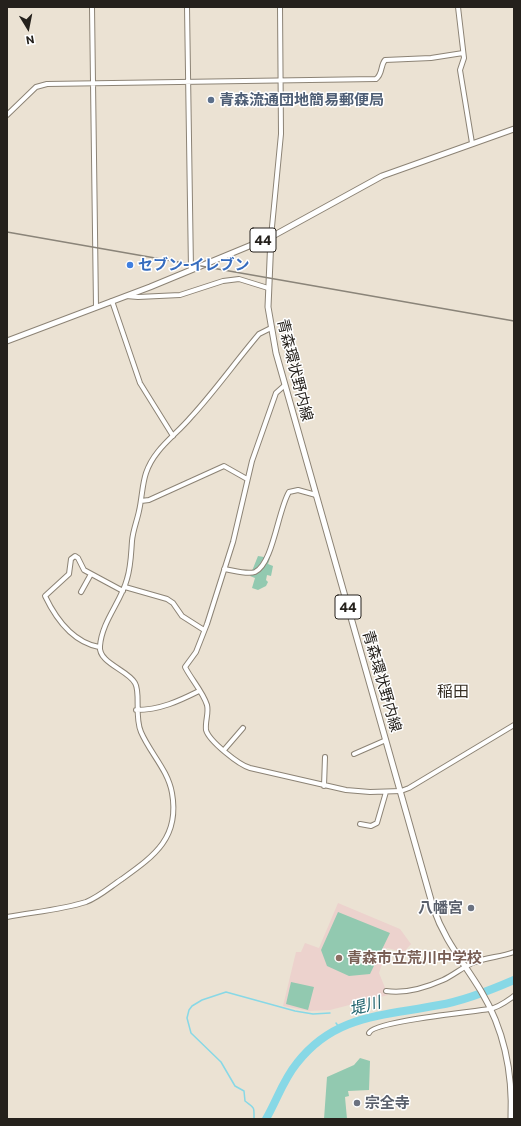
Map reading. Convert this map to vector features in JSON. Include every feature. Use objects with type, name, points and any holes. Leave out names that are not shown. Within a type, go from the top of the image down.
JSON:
[{"type":"main road","name":"44","points":[[7,341],[191,270],[271,237],[382,176],[514,129]]},
{"type":"main road","name":"青森環状野内線","points":[[271,237],[268,288],[271,328],[285,385],[437,918],[447,941],[488,1003],[502,1036],[510,1075],[511,1119]]},
{"type":"street","points":[[92,7],[96,307]]},
{"type":"street","points":[[187,7],[191,270]]},
{"type":"street","points":[[271,237],[281,134],[280,7]]},
{"type":"street","points":[[458,7],[463,53],[460,70],[472,143]]},
{"type":"street","points":[[7,115],[32,91],[39,86],[47,84],[376,79],[381,73],[382,63],[385,60],[431,58],[463,53]]},
{"type":"street","points":[[125,296],[138,297],[180,294],[223,281],[239,279],[268,288]]},
{"type":"street","points":[[112,301],[140,383],[173,436]]},
{"type":"street","points":[[99,647],[110,614],[124,589],[131,565],[133,535],[147,469],[159,449],[192,416],[259,334],[271,328]]},
{"type":"street","points":[[285,385],[276,393],[252,460],[233,542],[204,630],[196,652],[184,667],[207,706],[206,724],[208,735],[246,767],[324,786],[358,792],[386,792],[401,791],[409,788],[514,725]]},
{"type":"street","points":[[141,501],[149,500],[224,466],[247,479]]},
{"type":"street","points":[[224,569],[251,572],[257,571],[263,564],[269,552],[278,518],[289,492],[298,490],[316,495]]},
{"type":"street","points":[[7,917],[73,905],[90,900],[151,858],[165,842],[174,815],[171,786],[142,735],[138,723],[136,710],[137,689],[135,683],[123,671],[108,661],[99,647],[82,641],[65,628],[58,620],[45,596],[69,574],[70,561],[73,556],[77,557],[84,570],[91,574],[124,589],[166,599],[173,604],[182,616],[204,630]]},
{"type":"street","points":[[81,592],[91,574]]},
{"type":"street","points":[[136,710],[155,709],[166,706],[199,691]]},
{"type":"street","points":[[224,750],[243,728]]},
{"type":"street","points":[[354,754],[386,740]]},
{"type":"street","points":[[324,786],[325,757]]},
{"type":"street","points":[[360,824],[371,826],[377,823],[386,792]]},
{"type":"street","points":[[386,991],[399,993],[410,991],[442,980],[476,962],[514,952]]},
{"type":"street","points":[[369,1033],[374,1028],[389,1024],[451,1013],[491,1009],[514,996]]},
{"type":"shaded area","name":"青森市立荒川中学校","points":[[338,903],[400,929],[411,944],[404,952],[387,948],[379,973],[388,995],[330,1010],[309,1011],[283,1006],[296,952],[301,952],[305,943],[319,948]]},
{"type":"green space","points":[[258,556],[270,558],[268,564],[273,566],[271,576],[267,575],[266,580],[268,582],[266,586],[258,590],[252,588],[255,578],[250,576]]},
{"type":"green space","points":[[338,912],[390,933],[370,974],[349,976],[327,966],[321,950]]},
{"type":"green space","points":[[291,982],[314,987],[308,1010],[286,1004]]},
{"type":"green space","points":[[360,1058],[370,1061],[369,1090],[348,1091],[349,1096],[345,1097],[347,1119],[324,1119],[327,1077],[354,1065]]},
{"type":"waterway","name":"堤川","points":[[266,1119],[284,1083],[297,1063],[312,1047],[327,1035],[344,1026],[362,1020],[380,1015],[458,1001],[514,980]]},
{"type":"waterway","points":[[254,1119],[253,1108],[245,1101],[244,1091],[235,1086],[221,1062],[191,1033],[187,1018],[189,1010],[192,1006],[202,1000],[226,992],[295,1011],[313,1014],[330,1013]]},
{"type":"waterway","name":"堤川","points":[[336,1023],[339,1027]]},
{"type":"railway","points":[[7,232],[514,321]]},
{"type":"place","name":"青森流通団地簡易郵便局","points":[[211,100]]},
{"type":"place","name":"セブン-イレブン","points":[[130,265]]},
{"type":"place","name":"八幡宮","points":[[471,908]]},
{"type":"place","name":"青森市立荒川中学校","points":[[339,958]]},
{"type":"place","name":"宗全寺","points":[[357,1103]]},
{"type":"district","name":"稲田","points":[[453,692]]}]
